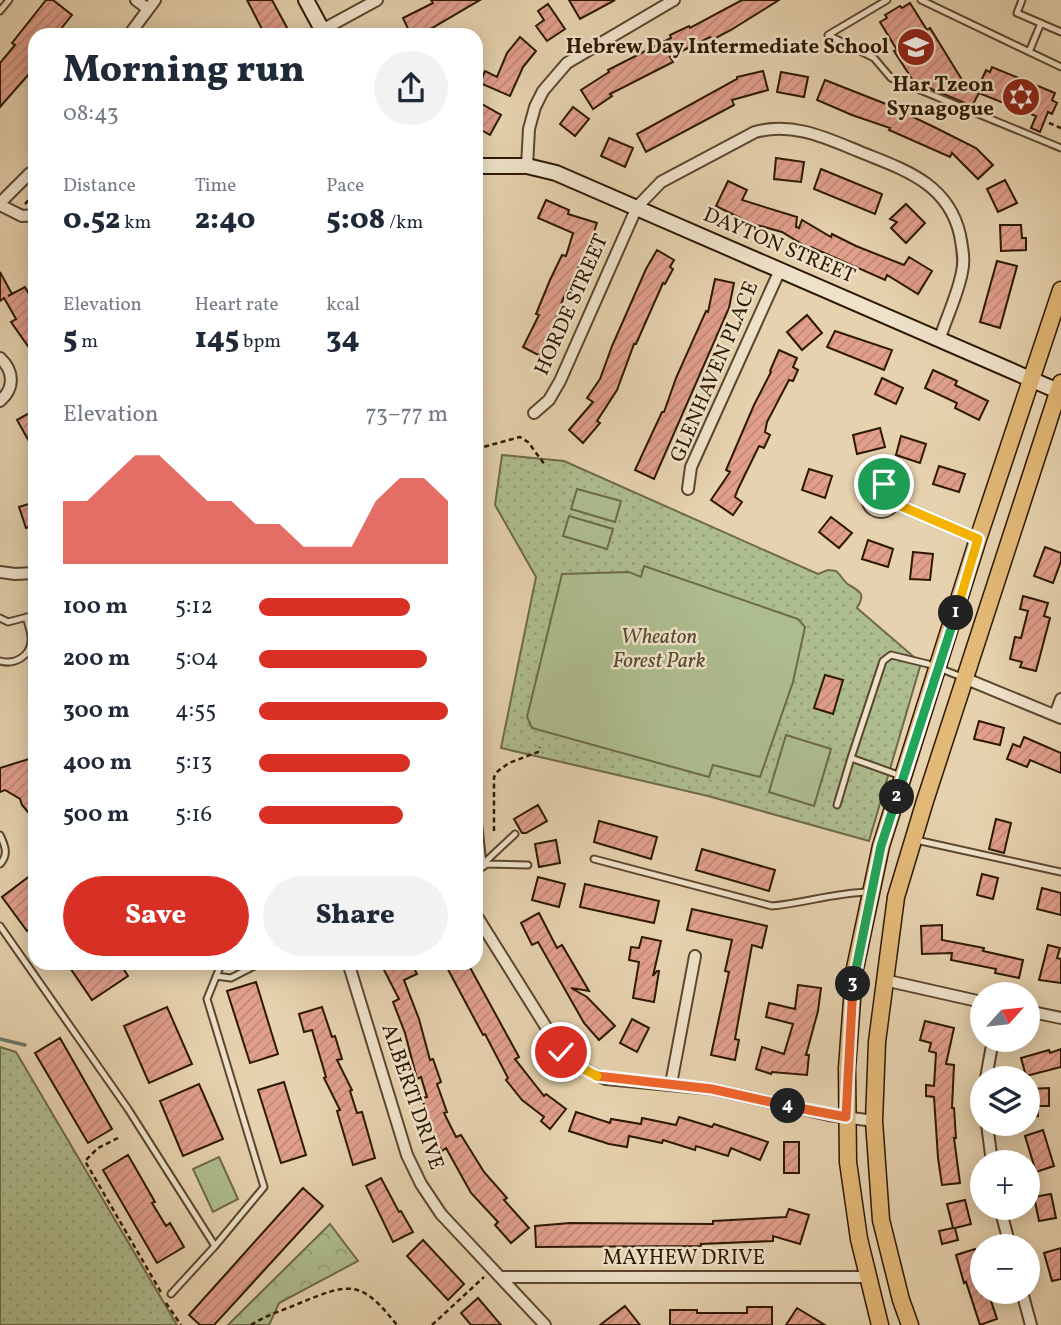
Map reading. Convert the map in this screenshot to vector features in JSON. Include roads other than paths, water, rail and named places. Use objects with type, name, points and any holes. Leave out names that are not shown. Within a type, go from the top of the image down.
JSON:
[{"type":"main road","points":[[880,1325],[859,1239],[848,1162],[846,1117],[852,990],[881,846],[978,539],[1061,290]]},
{"type":"main road","points":[[910,1325],[881,1220],[874,1121],[877,1042],[896,897],[964,678],[1060,387]]},
{"type":"street","points":[[135,28],[151,4],[136,0]]},
{"type":"street","points":[[306,0],[321,28]]},
{"type":"street","points":[[332,28],[377,0]]},
{"type":"street","points":[[527,166],[529,129],[542,91],[567,63],[674,0]]},
{"type":"street","name":"HORDE STREET","points":[[534,413],[548,400],[560,381],[637,208],[661,182],[755,132],[772,127],[818,135],[901,169],[930,185],[948,204],[956,218],[964,253],[962,272],[940,338]]},
{"type":"street","name":"DAYTON STREET","points":[[483,166],[527,166],[556,173],[1031,379],[1060,387]]},
{"type":"street","points":[[28,175],[0,204],[22,216],[28,216]]},
{"type":"street","name":"GLENHAVEN PLACE","points":[[688,489],[691,467],[780,271]]},
{"type":"street","points":[[0,358],[8,367],[11,387],[0,401]]},
{"type":"street","points":[[894,503],[978,539]]},
{"type":"street","points":[[0,572],[28,574]]},
{"type":"street","points":[[964,678],[1058,717],[1061,699]]},
{"type":"street","points":[[483,926],[561,1052],[574,1064],[592,1074],[606,1079],[712,1089],[874,1121]]},
{"type":"street","points":[[671,1084],[695,956]]},
{"type":"street","name":"ALBERTI DRIVE","points":[[350,970],[407,1154],[421,1184],[441,1214],[545,1325]]},
{"type":"street","points":[[884,980],[970,999]]},
{"type":"street","points":[[1040,1014],[1061,1018]]},
{"type":"street","name":"MAYHEW DRIVE","points":[[502,1277],[867,1277]]},
{"type":"street","points":[[1025,1304],[1031,1325]]},
{"type":"lane","points":[[0,11],[9,0]]},
{"type":"lane","points":[[887,0],[828,35],[874,58],[891,78],[1061,148]]},
{"type":"lane","points":[[920,0],[1061,67]]},
{"type":"lane","points":[[1022,0],[1017,13],[1061,32]]},
{"type":"lane","points":[[1029,52],[1041,23]]},
{"type":"lane","points":[[0,618],[8,622],[26,617],[28,624]]},
{"type":"lane","points":[[0,661],[8,663],[19,660],[28,651]]},
{"type":"lane","points":[[837,805],[883,661],[891,655],[964,678]]},
{"type":"lane","points":[[851,758],[904,777]]},
{"type":"lane","points":[[483,863],[515,834]]},
{"type":"lane","points":[[0,835],[6,847],[4,860],[0,864]]},
{"type":"lane","points":[[913,839],[1061,872]]},
{"type":"lane","points":[[594,859],[772,906],[871,891]]},
{"type":"lane","points":[[483,866],[528,865]]},
{"type":"lane","points":[[0,926],[28,966]]},
{"type":"lane","points":[[31,970],[128,1109],[215,1246]]},
{"type":"lane","points":[[171,1294],[264,1187],[207,999],[219,970]]},
{"type":"lane","points":[[216,976],[231,978],[246,970]]},
{"type":"waterway","points":[[0,1039],[25,1045]]},
{"type":"place","name":"Hebrew Day Intermediate School","points":[[916,47]]},
{"type":"place","name":"Har Tzeon Synagogue","points":[[1021,97]]},
{"type":"park label","name":"Wheaton Forest Park","points":[[659,649]]}]
